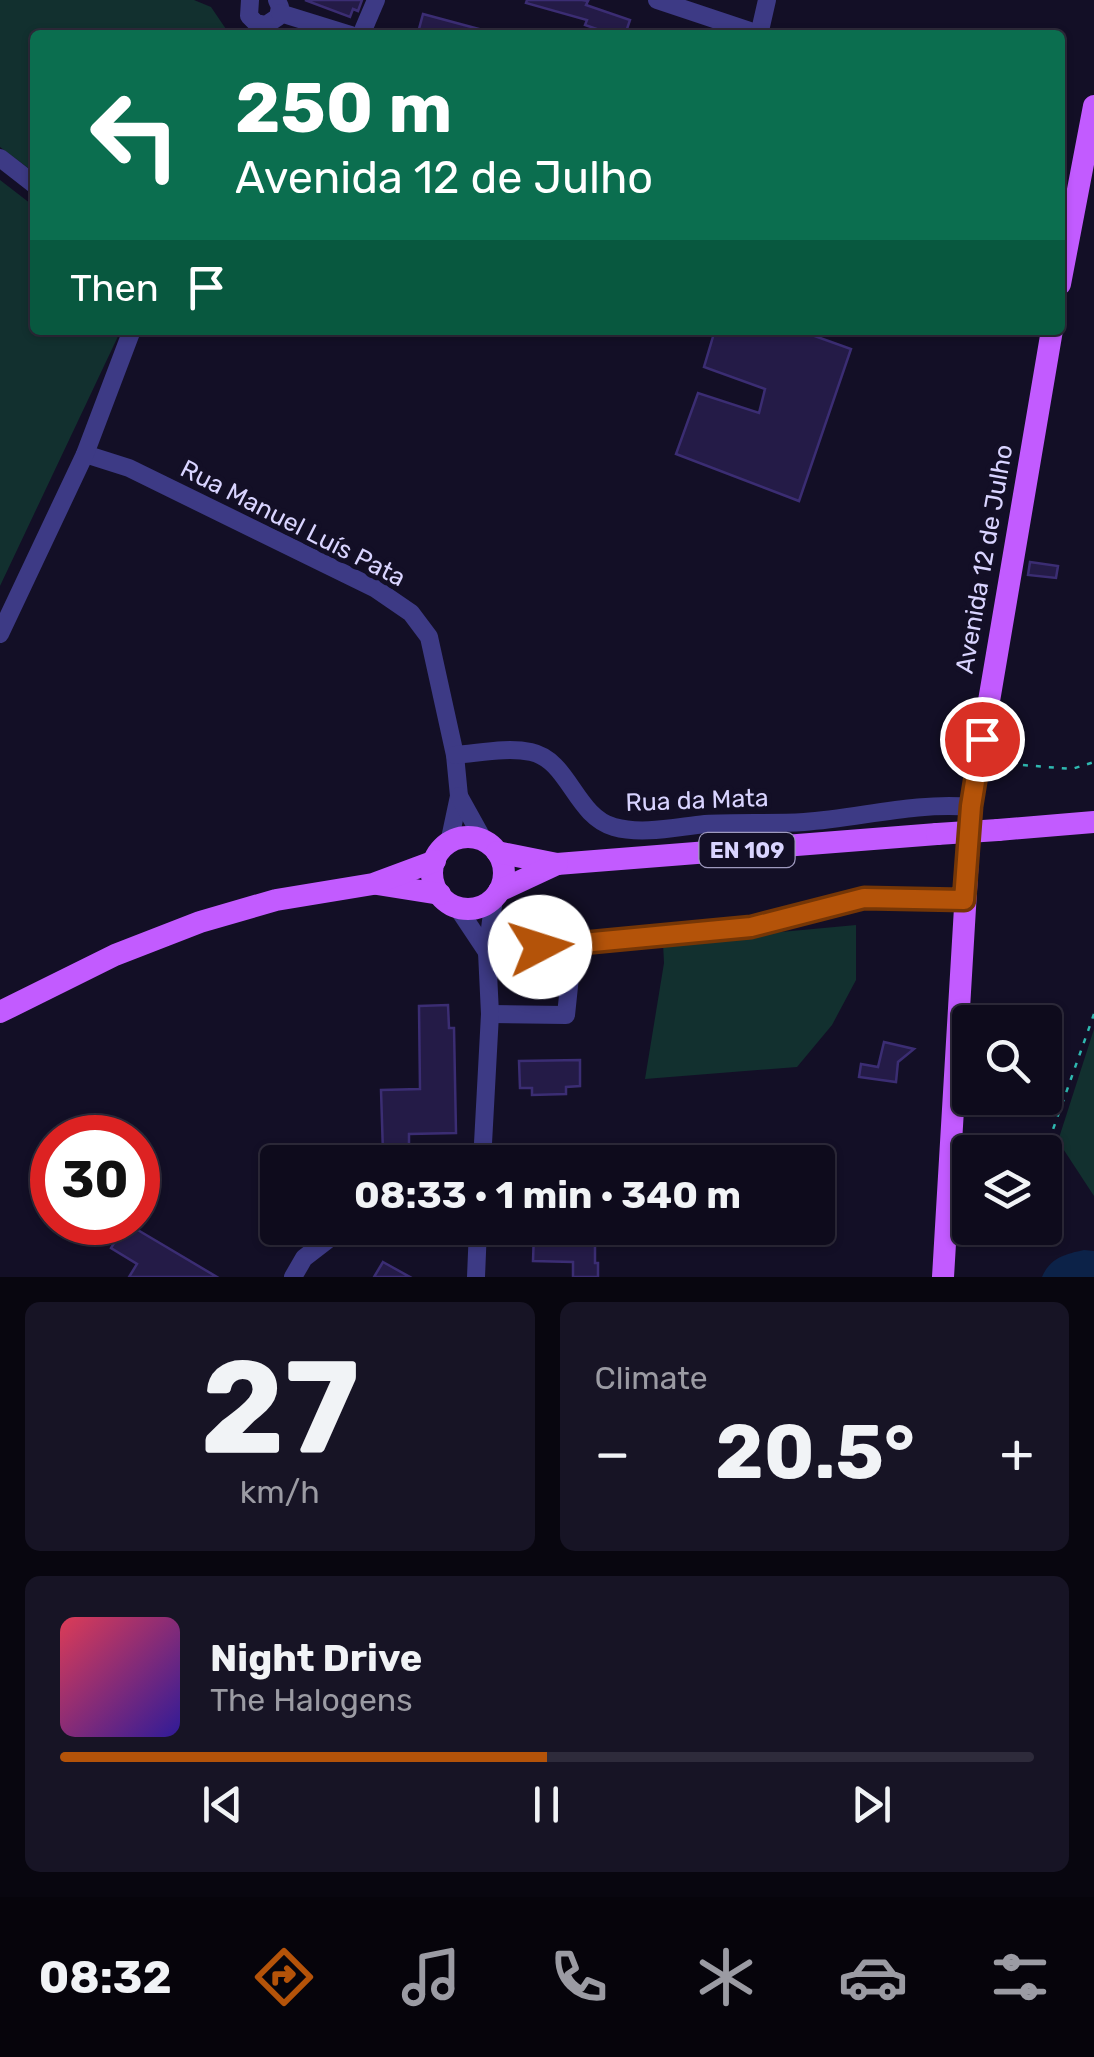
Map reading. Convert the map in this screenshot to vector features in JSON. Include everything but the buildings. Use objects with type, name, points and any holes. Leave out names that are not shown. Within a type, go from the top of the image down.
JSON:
[{"type":"main road","points":[[1065,255],[1094,106]]},
{"type":"main road","name":"Avenida 12 de Julho","points":[[943,1277],[971,806],[1051,335]]},
{"type":"main road","name":"EN 109","points":[[556,864],[1094,822]]},
{"type":"main road","points":[[0,1016],[116,955],[200,922],[276,900],[373,884],[442,852],[460,838],[556,864]]},
{"type":"main road","points":[[491,846],[504,871],[496,894]]},
{"type":"main road","points":[[442,852],[434,884],[448,900]]},
{"type":"main road","points":[[373,884],[477,908],[556,864]]},
{"type":"street","points":[[363,30],[376,0]]},
{"type":"street","points":[[658,0],[747,30]]},
{"type":"street","points":[[760,30],[767,0]]},
{"type":"street","points":[[244,2],[254,29],[271,24],[279,6],[339,30]]},
{"type":"street","points":[[0,158],[30,181]]},
{"type":"street","points":[[0,634],[85,454],[130,335]]},
{"type":"street","name":"Rua Manuel Luís Pata","points":[[85,454],[129,468],[376,588],[411,613],[428,637],[455,755],[460,796]]},
{"type":"street","name":"Rua da Mata","points":[[455,755],[514,750],[536,753],[554,766],[588,812],[608,826],[629,830],[806,822],[941,804],[971,806]]},
{"type":"street","points":[[460,796],[491,846]]},
{"type":"street","points":[[442,852],[460,796]]},
{"type":"street","points":[[483,1145],[490,1014],[487,952],[496,894]]},
{"type":"street","points":[[487,952],[751,927],[864,898],[964,900]]},
{"type":"street","points":[[448,900],[487,952]]},
{"type":"street","points":[[490,1014],[566,1015],[570,967],[537,968],[540,947]]},
{"type":"street","points":[[293,1277],[304,1258],[320,1245]]},
{"type":"street","points":[[476,1277],[477,1245]]},
{"type":"path","points":[[978,761],[1072,769],[1094,762]]},
{"type":"path","points":[[950,1139],[1024,1143],[1040,1142],[1051,1135],[1094,1014]]},
{"type":"green space","points":[[0,0],[194,0],[211,7],[227,30],[30,30],[30,169],[0,147]]},
{"type":"green space","points":[[0,180],[30,203],[30,335],[119,335],[0,586]]},
{"type":"green space","points":[[856,925],[856,980],[832,1025],[797,1067],[645,1079],[664,963],[663,943]]},
{"type":"green space","points":[[1094,1029],[1094,1196],[1062,1147],[1060,1135]]},
{"type":"water","points":[[1094,1251],[1094,1277],[1042,1277],[1059,1258]]},
{"type":"route","points":[[540,947],[751,927],[864,898],[964,900],[971,806],[982,739]]}]
